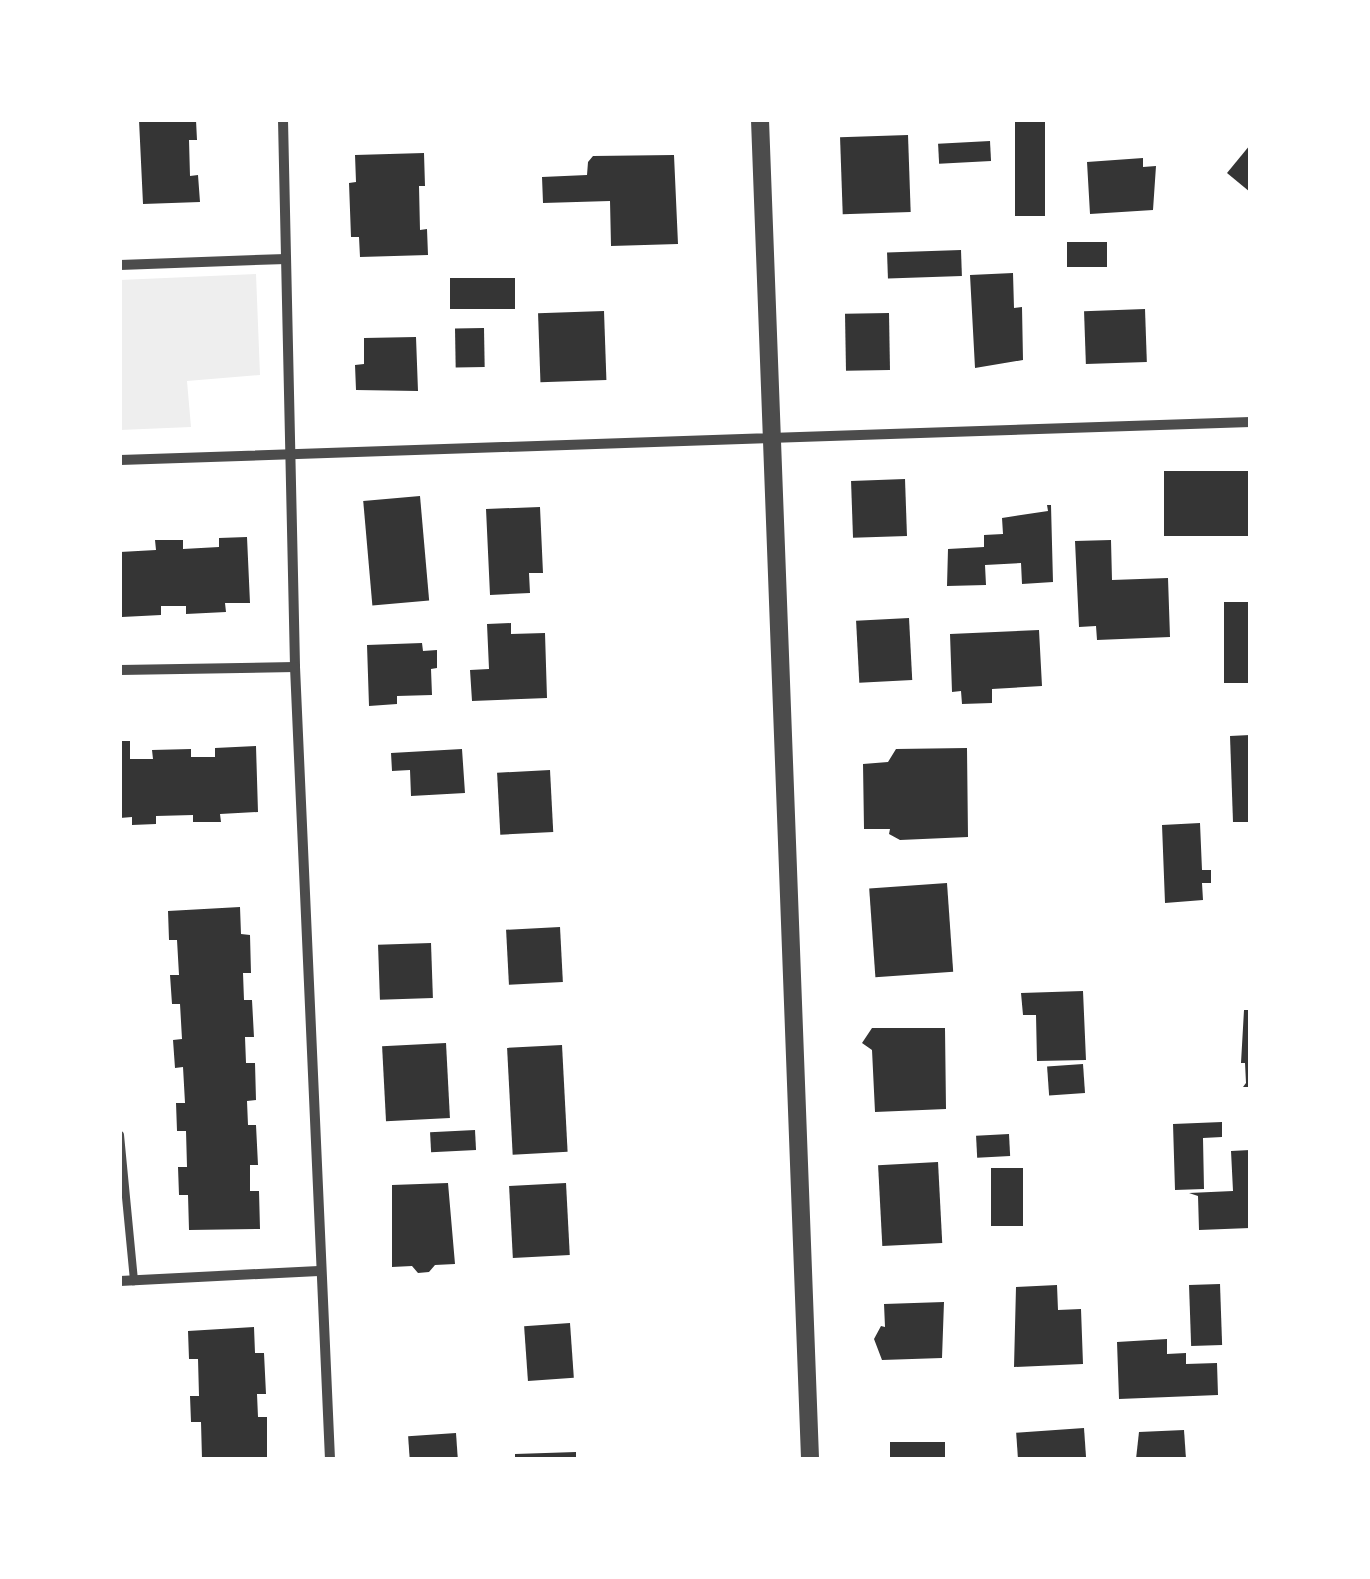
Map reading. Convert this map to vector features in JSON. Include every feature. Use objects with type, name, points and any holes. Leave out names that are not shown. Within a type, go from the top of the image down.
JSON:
[{"type":"street","points":[[284,120],[294,453],[294,667],[330,1459]]},
{"type":"street","points":[[760,120],[810,1459]]},
{"type":"street","points":[[120,264],[286,259]]},
{"type":"street","points":[[120,460],[1250,422]]},
{"type":"street","points":[[120,670],[294,667]]},
{"type":"street","points":[[120,1281],[319,1271]]},
{"type":"lane","points":[[120,1135],[134,1280]]},
{"type":"shaded area","points":[[256,274],[260,375],[187,381],[191,427],[120,430],[120,280]]},
{"type":"building","points":[[139,120],[196,120],[197,140],[189,140],[190,176],[198,175],[200,202],[143,204]]},
{"type":"building","points":[[1015,120],[1045,120],[1045,216],[1015,216]]},
{"type":"building","points":[[908,135],[911,212],[843,214],[840,137]]},
{"type":"building","points":[[990,141],[991,161],[939,164],[938,144]]},
{"type":"building","points":[[1250,145],[1250,192],[1227,173]]},
{"type":"building","points":[[424,153],[425,186],[419,186],[420,230],[427,229],[428,255],[360,257],[359,237],[351,237],[349,183],[356,182],[355,155]]},
{"type":"building","points":[[674,155],[678,244],[611,246],[610,201],[543,203],[542,177],[587,175],[593,156]]},
{"type":"building","points":[[1143,158],[1143,167],[1156,166],[1153,210],[1090,214],[1087,162]]},
{"type":"building","points":[[1067,242],[1107,242],[1107,267],[1067,267]]},
{"type":"building","points":[[961,250],[962,276],[888,279],[887,253]]},
{"type":"building","points":[[1013,273],[1014,308],[1022,307],[1023,360],[975,368],[970,275]]},
{"type":"building","points":[[450,278],[515,278],[515,309],[450,309]]},
{"type":"building","points":[[1145,309],[1147,362],[1086,364],[1084,311]]},
{"type":"building","points":[[604,311],[606,380],[540,382],[538,313]]},
{"type":"building","points":[[889,313],[890,370],[846,371],[845,314]]},
{"type":"building","points":[[484,328],[485,367],[456,368],[455,329]]},
{"type":"building","points":[[416,337],[418,391],[356,390],[355,365],[364,364],[364,338]]},
{"type":"building","points":[[1164,471],[1250,471],[1250,536],[1164,536]]},
{"type":"building","points":[[905,479],[907,536],[853,538],[851,481]]},
{"type":"building","points":[[420,496],[429,601],[372,606],[363,501]]},
{"type":"building","points":[[1047,505],[1051,505],[1053,582],[1022,584],[1021,563],[985,565],[986,585],[947,586],[948,549],[984,547],[984,535],[1003,534],[1002,518],[1048,511]]},
{"type":"building","points":[[540,507],[543,573],[529,573],[530,593],[490,595],[486,509]]},
{"type":"building","points":[[247,537],[250,603],[225,603],[226,612],[186,614],[186,606],[161,606],[161,615],[122,617],[120,552],[156,550],[155,540],[183,540],[183,549],[219,547],[219,538]]},
{"type":"building","points":[[1111,540],[1112,580],[1168,578],[1170,637],[1097,640],[1096,626],[1079,627],[1075,541]]},
{"type":"building","points":[[1224,602],[1250,602],[1250,683],[1224,683]]},
{"type":"building","points":[[909,618],[912,680],[859,683],[856,621]]},
{"type":"building","points":[[511,623],[511,634],[545,633],[547,698],[472,701],[470,670],[489,669],[487,624]]},
{"type":"building","points":[[1039,630],[1042,686],[992,689],[992,703],[962,704],[961,691],[952,692],[950,634]]},
{"type":"building","points":[[422,643],[423,651],[437,650],[437,668],[431,669],[432,695],[397,696],[397,704],[369,706],[367,645]]},
{"type":"building","points":[[1250,735],[1250,822],[1233,822],[1230,736]]},
{"type":"building","points":[[120,741],[130,741],[130,759],[153,759],[152,750],[191,749],[191,757],[215,757],[215,748],[256,746],[258,812],[220,814],[221,822],[193,822],[193,815],[156,816],[156,824],[132,825],[132,817],[120,818]]},
{"type":"building","points":[[967,748],[968,837],[900,840],[889,834],[890,829],[864,829],[863,764],[888,762],[896,749]]},
{"type":"building","points":[[462,749],[465,793],[411,796],[410,770],[392,771],[391,753]]},
{"type":"building","points":[[550,770],[553,832],[500,835],[497,773]]},
{"type":"building","points":[[1200,823],[1202,870],[1211,870],[1211,883],[1202,883],[1203,900],[1165,903],[1162,825]]},
{"type":"building","points":[[947,883],[953,972],[875,977],[869,888]]},
{"type":"building","points":[[240,907],[241,934],[250,935],[251,973],[243,973],[244,1000],[252,1000],[254,1037],[245,1037],[246,1063],[255,1063],[256,1100],[247,1101],[248,1125],[256,1125],[258,1165],[250,1165],[250,1191],[259,1191],[260,1229],[189,1230],[188,1195],[179,1195],[178,1167],[187,1167],[186,1131],[177,1131],[176,1103],[185,1103],[183,1067],[175,1068],[173,1040],[182,1039],[180,1004],[172,1004],[170,975],[179,975],[177,940],[169,940],[168,911]]},
{"type":"building","points":[[560,927],[563,982],[509,985],[506,930]]},
{"type":"building","points":[[431,943],[433,998],[380,1000],[378,945]]},
{"type":"building","points":[[1083,991],[1086,1060],[1037,1061],[1036,1015],[1023,1015],[1021,993]]},
{"type":"building","points":[[1244,1010],[1250,1010],[1250,1087],[1243,1087],[1245,1063],[1241,1063]]},
{"type":"building","points":[[872,1028],[945,1028],[946,1109],[875,1112],[872,1050],[862,1043]]},
{"type":"building","points":[[446,1043],[450,1118],[386,1121],[382,1046]]},
{"type":"building","points":[[562,1045],[568,1152],[513,1155],[507,1048]]},
{"type":"building","points":[[1083,1064],[1085,1093],[1049,1095],[1047,1067]]},
{"type":"building","points":[[1222,1122],[1222,1137],[1203,1138],[1204,1189],[1175,1190],[1173,1124]]},
{"type":"building","points":[[475,1130],[476,1150],[431,1152],[430,1132]]},
{"type":"building","points":[[1009,1134],[1010,1156],[977,1158],[976,1136]]},
{"type":"building","points":[[1250,1150],[1250,1228],[1199,1230],[1198,1196],[1189,1193],[1233,1191],[1231,1151]]},
{"type":"building","points":[[938,1162],[942,1243],[882,1246],[878,1165]]},
{"type":"building","points":[[991,1168],[1023,1168],[1023,1226],[991,1226]]},
{"type":"building","points":[[448,1183],[455,1264],[435,1265],[429,1272],[418,1273],[412,1266],[392,1267],[392,1185]]},
{"type":"building","points":[[566,1183],[570,1255],[513,1258],[509,1186]]},
{"type":"building","points":[[1220,1284],[1222,1345],[1191,1346],[1189,1285]]},
{"type":"building","points":[[1057,1285],[1058,1310],[1081,1309],[1083,1364],[1014,1367],[1016,1287]]},
{"type":"building","points":[[944,1302],[942,1358],[882,1360],[874,1339],[881,1326],[885,1327],[884,1304]]},
{"type":"building","points":[[570,1323],[574,1378],[528,1381],[524,1326]]},
{"type":"building","points":[[254,1327],[255,1353],[264,1353],[266,1394],[257,1394],[258,1417],[267,1417],[267,1457],[202,1459],[201,1422],[191,1422],[190,1396],[199,1396],[198,1359],[189,1359],[188,1331]]},
{"type":"building","points":[[1167,1339],[1167,1354],[1186,1353],[1186,1364],[1217,1363],[1218,1395],[1119,1399],[1117,1342]]},
{"type":"building","points":[[1084,1428],[1086,1459],[1018,1459],[1016,1433]]},
{"type":"building","points":[[1184,1430],[1186,1459],[1136,1459],[1139,1432]]},
{"type":"building","points":[[456,1433],[458,1459],[410,1459],[408,1436]]},
{"type":"building","points":[[890,1442],[945,1442],[945,1459],[890,1459]]},
{"type":"building","points":[[576,1452],[576,1459],[515,1459],[515,1454]]}]
